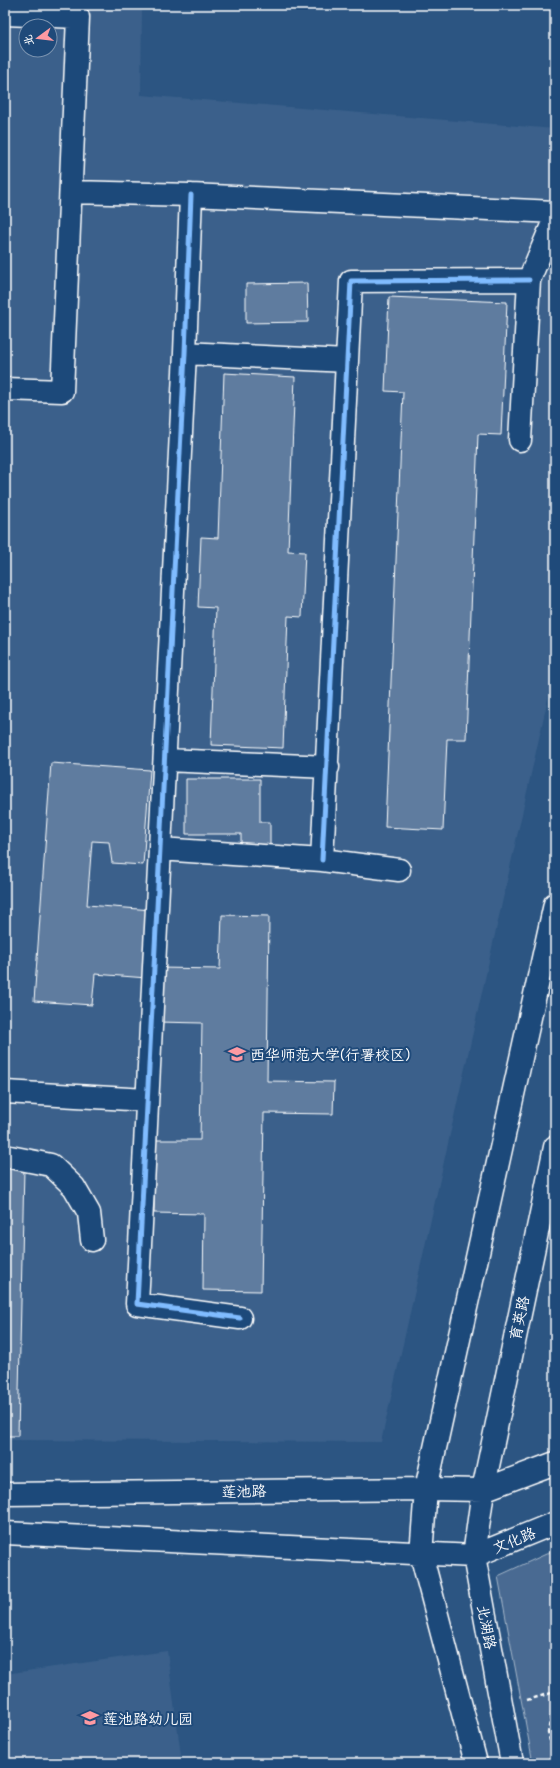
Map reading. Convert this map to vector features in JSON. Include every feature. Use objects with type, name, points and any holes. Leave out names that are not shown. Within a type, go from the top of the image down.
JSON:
[{"type":"street","points":[[5,14],[78,17],[62,391],[5,389]]},
{"type":"street","points":[[71,192],[191,195],[555,212]]},
{"type":"street","points":[[191,195],[185,354],[137,1304],[240,1318]]},
{"type":"street","points":[[520,440],[529,280],[555,218]]},
{"type":"street","points":[[322,860],[328,767],[350,281],[529,280]]},
{"type":"street","points":[[185,354],[347,361]]},
{"type":"street","points":[[165,760],[328,767]]},
{"type":"street","points":[[160,849],[322,860],[400,870]]},
{"type":"street","points":[[476,1763],[421,1554],[426,1489],[555,904]]},
{"type":"street","points":[[5,1092],[147,1100]]},
{"type":"street","name":"育英路","points":[[483,1490],[555,1147]]},
{"type":"street","points":[[5,1156],[51,1165],[74,1187],[89,1212],[92,1240]]},
{"type":"street","points":[[483,1490],[555,1463]]},
{"type":"street","name":"莲池路","points":[[5,1494],[426,1489],[483,1490]]},
{"type":"street","name":"北湖路","points":[[483,1490],[474,1556],[512,1763]]},
{"type":"street","name":"文化路","points":[[474,1556],[555,1523]]},
{"type":"street","points":[[5,1533],[474,1556]]},
{"type":"path","points":[[555,1696],[548,1732],[555,1762]]},
{"type":"shaded area","name":"西华师范大学(行署校区)","points":[[5,5],[142,5],[141,95],[555,129],[555,667],[381,1442],[5,1440]]},
{"type":"shaded area","points":[[555,1550],[555,1763],[533,1763],[498,1576]]},
{"type":"shaded area","name":"莲池路幼儿园","points":[[167,1651],[182,1763],[5,1763],[5,1674]]},
{"type":"building","points":[[307,283],[308,322],[246,323],[246,284]]},
{"type":"building","points":[[389,297],[507,302],[501,435],[478,434],[466,739],[447,739],[443,830],[385,827],[403,392],[385,391]]},
{"type":"building","points":[[224,373],[295,377],[288,551],[305,552],[302,617],[288,616],[283,748],[211,745],[216,608],[198,607],[201,537],[218,538]]},
{"type":"building","points":[[51,763],[150,770],[143,865],[112,863],[109,842],[92,841],[87,905],[152,910],[147,978],[95,974],[92,1005],[34,1001]]},
{"type":"building","points":[[186,779],[260,779],[260,822],[270,822],[270,848],[241,847],[241,834],[186,834]]},
{"type":"building","points":[[222,915],[269,916],[267,1081],[334,1082],[333,1114],[264,1113],[261,1291],[203,1290],[204,1214],[154,1213],[155,1140],[200,1140],[202,1023],[158,1022],[159,968],[220,969]]},
{"type":"building","points":[[5,1168],[24,1169],[18,1436],[5,1436]]},
{"type":"cycle path","points":[[191,195],[185,353],[137,1304],[240,1318]]},
{"type":"cycle path","points":[[322,860],[351,281],[529,280]]},
{"type":"place","name":"西华师范大学(行署校区)","points":[[237,1054]]},
{"type":"place","name":"莲池路幼儿园","points":[[90,1718]]}]
